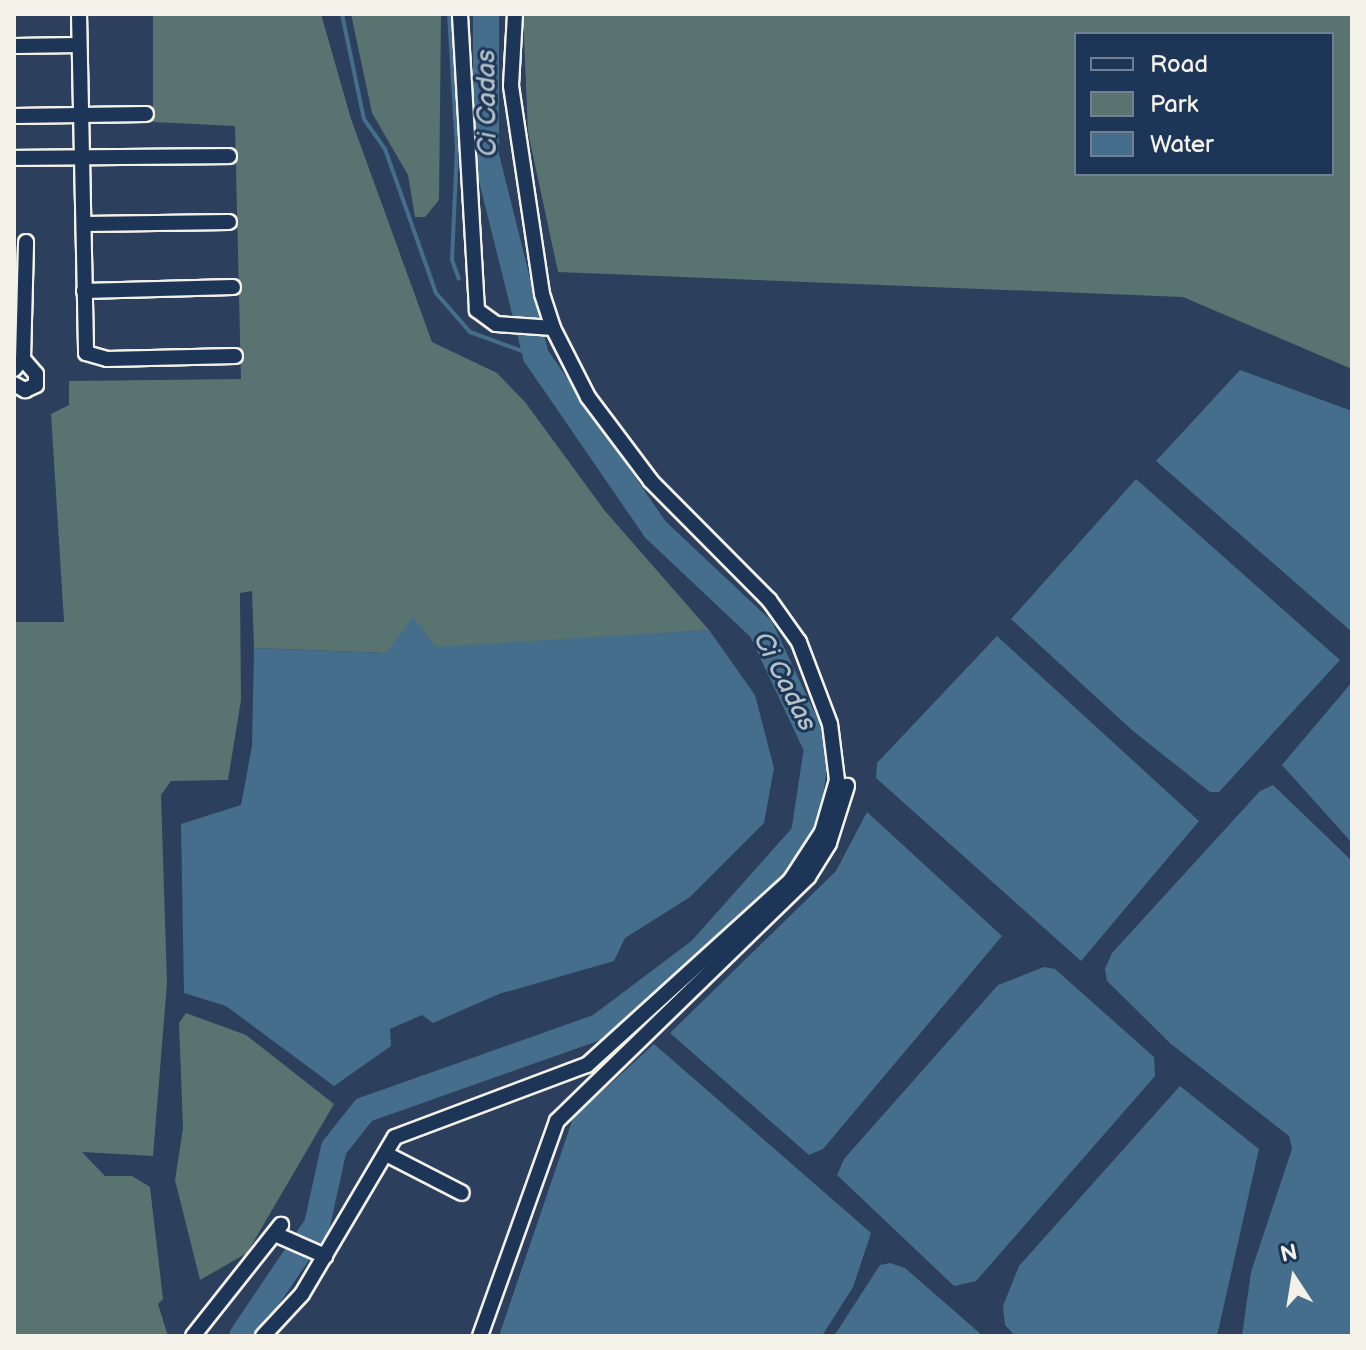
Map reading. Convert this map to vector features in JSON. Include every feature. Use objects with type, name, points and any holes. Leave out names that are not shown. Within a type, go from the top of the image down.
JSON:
[{"type":"street","points":[[79,14],[80,158],[85,224],[84,344],[91,356],[235,356]]},
{"type":"street","points":[[460,14],[471,293],[481,315],[496,324],[548,327]]},
{"type":"street","points":[[263,1336],[294,1306],[320,1254],[403,1131],[587,1065],[790,881],[822,832],[834,797],[837,752],[794,633],[651,481],[588,397],[548,327],[511,86],[515,14]]},
{"type":"street","points":[[14,46],[79,45]]},
{"type":"street","points":[[14,116],[146,114]]},
{"type":"street","points":[[14,158],[229,156]]},
{"type":"street","points":[[85,224],[229,222]]},
{"type":"street","points":[[14,384],[25,390],[36,385],[36,374],[18,364],[19,288],[26,242]]},
{"type":"street","points":[[84,291],[233,287]]},
{"type":"street","points":[[480,1336],[557,1121],[808,877],[829,843],[847,786]]},
{"type":"street","points":[[386,1154],[462,1193]]},
{"type":"street","points":[[193,1336],[278,1230],[300,1246],[320,1254]]},
{"type":"green space","points":[[153,14],[321,14],[351,119],[432,342],[497,373],[525,402],[605,511],[709,630],[386,653],[254,648],[252,591],[240,593],[241,700],[228,780],[171,781],[161,795],[167,983],[153,1156],[82,1152],[105,1176],[132,1176],[150,1187],[163,1299],[158,1304],[168,1336],[14,1336],[14,622],[64,622],[51,414],[69,405],[69,381],[241,379],[235,126],[153,122]]},
{"type":"green space","points":[[351,14],[441,14],[439,200],[425,217],[415,217],[408,175],[372,113]]},
{"type":"green space","points":[[523,14],[1352,14],[1352,369],[1183,297],[558,272],[528,132]]},
{"type":"green space","points":[[186,1013],[246,1035],[334,1104],[247,1253],[200,1280],[175,1180],[183,1128],[179,1023]]},
{"type":"water","points":[[1240,370],[1352,411],[1352,632],[1156,461]]},
{"type":"water","points":[[1136,479],[1340,660],[1219,792],[1210,792],[1133,731],[1011,619]]},
{"type":"water","points":[[413,617],[436,647],[709,630],[755,695],[774,768],[764,823],[690,897],[625,938],[614,961],[499,994],[433,1023],[422,1015],[390,1029],[391,1046],[334,1086],[226,1006],[184,993],[181,824],[241,805],[252,746],[254,648],[386,653]]},
{"type":"water","points":[[997,636],[1199,821],[1081,961],[876,778],[877,763]]},
{"type":"water","points":[[1352,682],[1352,843],[1282,765]]},
{"type":"water","points":[[1273,785],[1352,861],[1352,1336],[1242,1336],[1251,1272],[1292,1149],[1289,1136],[1171,1044],[1107,981],[1105,969],[1112,953],[1260,791]]},
{"type":"water","points":[[867,812],[1002,936],[823,1149],[809,1155],[670,1033],[836,871]]},
{"type":"water","points":[[1044,967],[1055,969],[1154,1057],[1155,1076],[976,1281],[954,1286],[837,1175],[844,1159],[998,985]]},
{"type":"water","points":[[654,1044],[871,1233],[853,1287],[822,1336],[499,1336],[573,1118]]},
{"type":"water","points":[[1180,1086],[1259,1149],[1217,1336],[1015,1336],[1005,1325],[1003,1306],[1019,1266]]},
{"type":"water","points":[[890,1263],[905,1268],[983,1336],[834,1336],[880,1265]]},
{"type":"waterway","points":[[342,14],[364,119],[385,149],[436,293],[470,332],[536,356]]},
{"type":"waterway","points":[[449,14],[457,149],[452,260],[459,279]]},
{"type":"waterway","name":"Ci Cadas","points":[[242,1336],[317,1225],[334,1148],[364,1110],[599,1027],[701,950],[804,834],[817,748],[761,629],[655,529],[536,356],[486,156],[486,14]]}]
